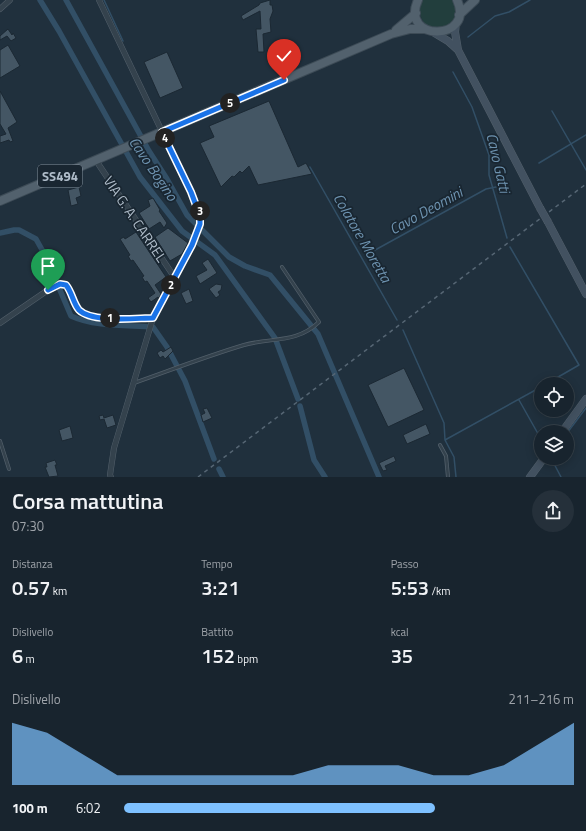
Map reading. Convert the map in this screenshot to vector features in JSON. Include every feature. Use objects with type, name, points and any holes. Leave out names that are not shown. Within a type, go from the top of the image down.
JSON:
[{"type":"main road","points":[[418,0],[416,13],[419,22],[429,30],[448,40],[458,50],[586,294]]},
{"type":"main road","points":[[457,0],[459,7],[455,32],[458,50]]},
{"type":"main road","points":[[429,30],[445,31],[475,0]]},
{"type":"main road","name":"SS494","points":[[391,34],[416,13]]},
{"type":"main road","name":"SS494","points":[[0,201],[391,34],[410,29],[429,30]]},
{"type":"main road","points":[[567,425],[586,399]]},
{"type":"main road","points":[[530,477],[539,465]]},
{"type":"street","points":[[0,8],[10,0]]},
{"type":"street","points":[[99,0],[200,212],[200,224],[194,240],[152,320],[114,448],[110,476]]},
{"type":"street","name":"VIA G. A. CARREL","points":[[98,159],[99,165],[175,278]]},
{"type":"street","points":[[0,323],[58,286],[65,284],[68,287],[77,308],[85,315],[94,317],[152,320]]},
{"type":"lane","points":[[132,384],[246,344],[278,340],[309,331],[319,322],[282,267]]},
{"type":"lane","points":[[0,441],[9,469]]},
{"type":"lane","points":[[440,445],[446,456],[448,477]]},
{"type":"green space","points":[[423,0],[453,0],[456,14],[452,22],[444,28],[433,29],[429,27],[420,15]]},
{"type":"building","points":[[270,0],[270,5],[272,5],[273,11],[270,19],[271,32],[263,34],[264,52],[258,52],[256,29],[261,29],[260,11],[243,20],[241,16],[260,3]]},
{"type":"building","points":[[8,29],[16,38],[11,41],[7,36],[0,40],[0,36]]},
{"type":"building","points":[[8,45],[20,66],[0,78],[0,50]]},
{"type":"building","points":[[167,52],[183,88],[160,98],[144,62]]},
{"type":"building","points":[[0,91],[17,122],[8,128],[13,141],[10,142],[9,140],[0,143],[0,136],[6,134],[0,124]]},
{"type":"building","points":[[269,101],[298,167],[306,163],[312,174],[258,185],[249,166],[242,173],[240,171],[234,177],[232,176],[221,187],[200,143],[214,137],[209,126]]},
{"type":"building","points":[[79,187],[81,196],[76,198],[78,204],[71,206],[68,190]]},
{"type":"building","points":[[153,198],[167,223],[164,228],[160,222],[149,229],[139,213],[150,206],[148,200]]},
{"type":"building","points":[[168,228],[188,243],[182,254],[170,261],[155,237]]},
{"type":"building","points":[[136,232],[166,277],[155,285],[161,294],[159,298],[158,297],[151,302],[148,298],[155,293],[147,281],[145,282],[142,277],[144,276],[133,260],[131,261],[128,256],[130,255],[120,239],[124,237],[125,239]]},
{"type":"building","points":[[208,259],[217,273],[200,284],[196,276],[207,270],[202,263]]},
{"type":"building","points":[[216,284],[222,285],[221,290],[218,292],[220,295],[216,298],[209,289]]},
{"type":"building","points":[[189,289],[193,301],[186,304],[181,293]]},
{"type":"building","points":[[171,347],[173,351],[165,359],[163,356],[160,358],[157,353],[161,350],[163,352]]},
{"type":"building","points":[[404,368],[424,410],[388,427],[368,385]]},
{"type":"building","points":[[207,408],[212,418],[203,422],[201,415],[205,413],[203,409]]},
{"type":"building","points":[[103,415],[104,418],[113,415],[116,425],[107,428],[104,419],[100,420],[99,416]]},
{"type":"building","points":[[426,424],[430,434],[407,444],[403,435]]},
{"type":"building","points":[[70,426],[73,438],[62,441],[59,430]]},
{"type":"building","points":[[394,456],[396,461],[385,466],[387,470],[383,471],[379,463]]},
{"type":"building","points":[[55,460],[58,476],[49,477],[45,467],[47,467],[46,463]]},
{"type":"waterway","name":"Cavo Bogino","points":[[40,0],[59,31],[140,177],[182,231],[215,255],[275,338],[298,399]]},
{"type":"waterway","points":[[66,0],[149,151],[187,215],[229,257],[245,266],[270,275],[318,334],[379,477]]},
{"type":"waterway","name":"Cavo Deomini","points":[[104,0],[123,41]]},
{"type":"waterway","name":"Cavo Gatti","points":[[468,37],[495,16],[509,12],[530,0]]},
{"type":"waterway","name":"Cavo Gatti","points":[[453,72],[472,107],[489,155],[489,175],[507,238]]},
{"type":"waterway","name":"Cavo Deomini","points":[[552,111],[586,170]]},
{"type":"waterway","name":"Cavo Deomini","points":[[539,163],[586,135]]},
{"type":"waterway","name":"Colatore Moretta","points":[[310,167],[397,320]]},
{"type":"waterway","name":"Cavo Deomini","points":[[366,255],[486,189],[496,187]]},
{"type":"waterway","points":[[0,233],[19,230],[36,239],[45,255],[71,316],[80,320],[101,324],[153,327],[167,347],[185,381],[214,459]]},
{"type":"waterway","name":"Cavo Gatti","points":[[510,247],[579,365],[558,377]]},
{"type":"waterway","name":"Colatore Moretta","points":[[403,330],[444,423],[445,440],[454,457],[456,477]]},
{"type":"waterway","name":"Cavo Gatti","points":[[445,440],[534,391]]},
{"type":"waterway","points":[[519,400],[534,427]]},
{"type":"waterway","name":"Cavo Bogino","points":[[300,406],[314,460],[325,477]]},
{"type":"waterway","points":[[573,425],[586,408]]},
{"type":"waterway","points":[[555,465],[561,477]]},
{"type":"waterway","points":[[219,469],[223,477]]},
{"type":"railway","points":[[198,477],[586,184]]},
{"type":"route","points":[[48,290],[60,284],[66,285],[77,308],[85,315],[112,318],[153,318],[192,245],[200,224],[200,212],[162,132],[284,80]]}]
